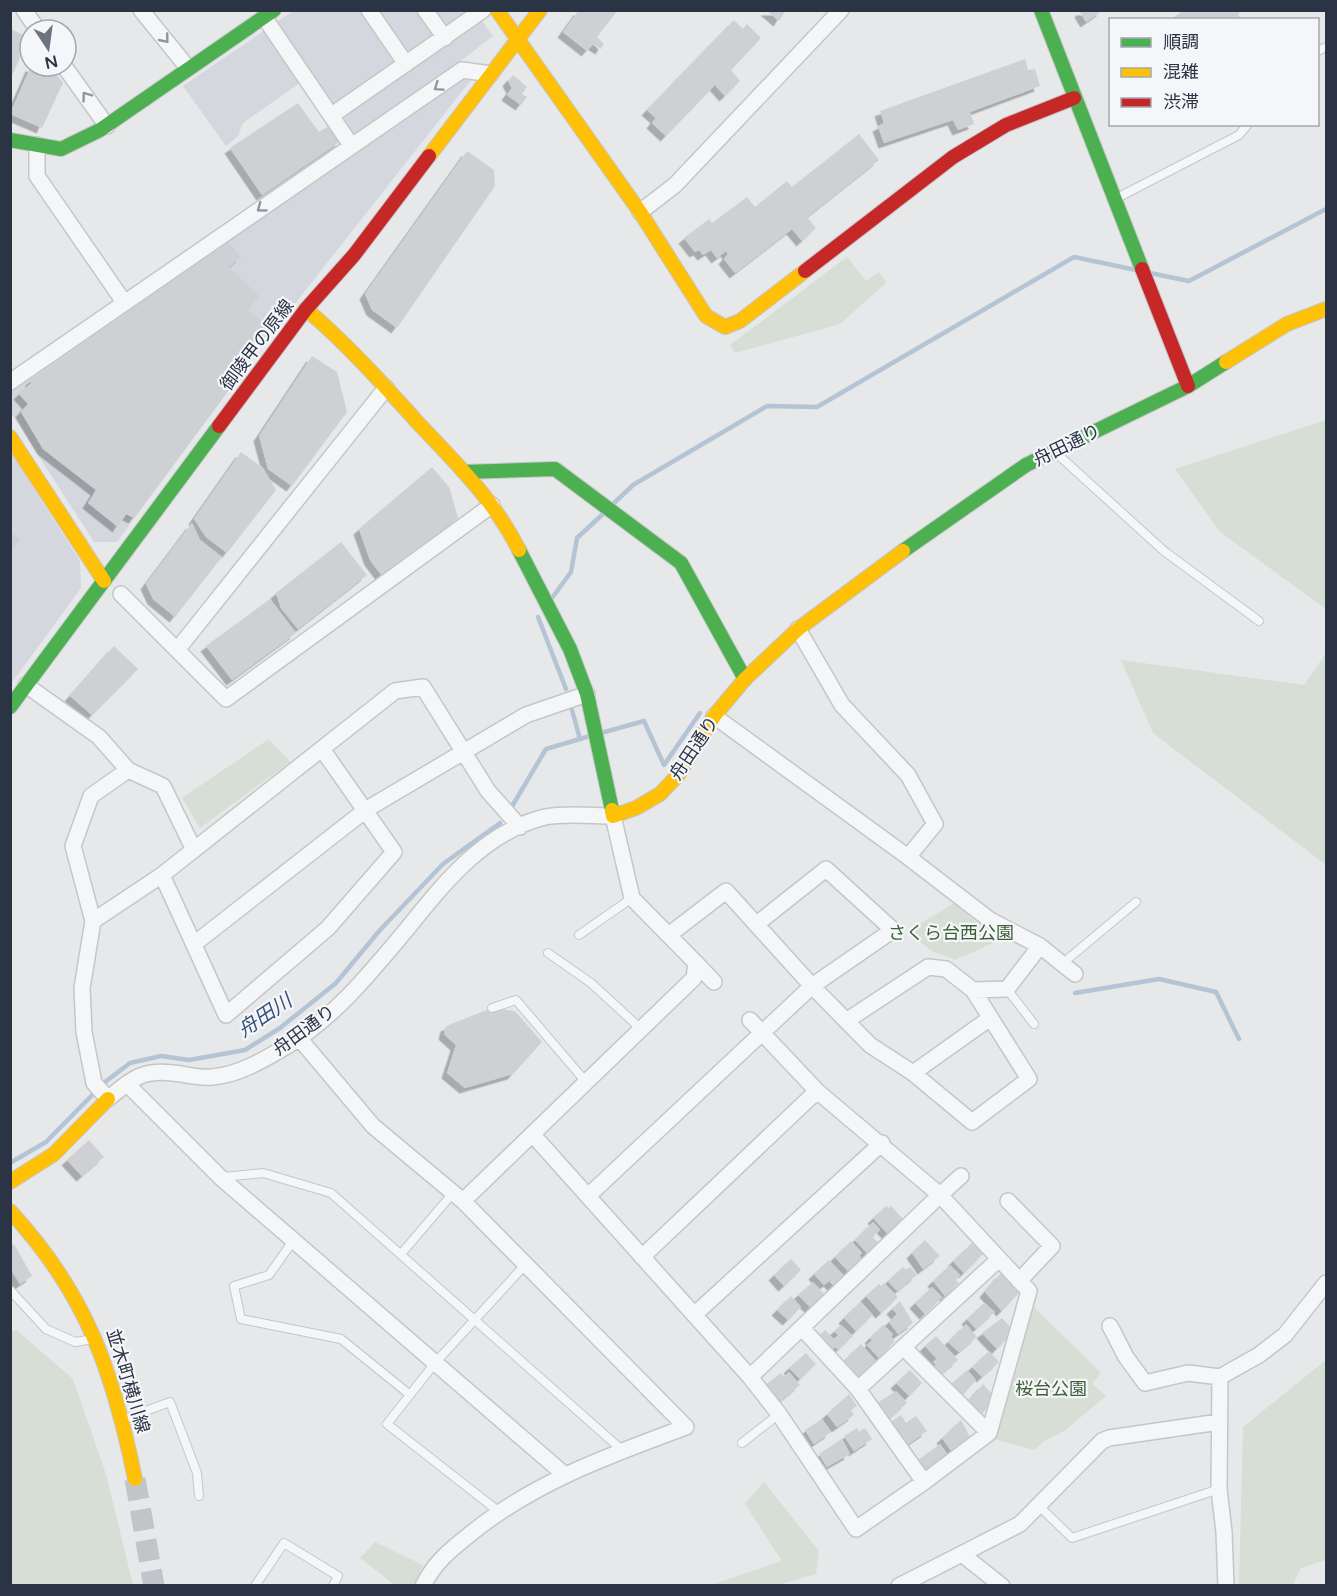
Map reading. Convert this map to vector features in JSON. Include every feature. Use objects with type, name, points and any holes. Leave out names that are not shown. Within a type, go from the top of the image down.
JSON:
[{"type":"street","points":[[141,10],[188,68]]},
{"type":"street","points":[[369,10],[406,64]]},
{"type":"street","points":[[425,10],[445,38]]},
{"type":"street","points":[[332,115],[483,10]]},
{"type":"street","points":[[497,10],[640,212],[706,316],[725,327],[740,321],[953,157],[1006,125],[1074,98]]},
{"type":"street","name":"御陵甲の原線","points":[[10,706],[306,309],[354,255],[540,10]]},
{"type":"street","points":[[640,212],[675,185],[841,10]]},
{"type":"street","points":[[1041,10],[1188,386]]},
{"type":"street","points":[[10,140],[61,149],[107,126],[269,14],[351,145]]},
{"type":"street","points":[[10,382],[462,70],[491,74]]},
{"type":"street","points":[[73,78],[107,126]]},
{"type":"street","points":[[37,145],[37,177],[124,302]]},
{"type":"street","points":[[306,309],[340,339],[386,388],[464,472],[502,518],[570,650],[587,694],[632,898],[670,934],[714,982]]},
{"type":"street","name":"舟田通り","points":[[10,1182],[54,1155],[107,1097],[141,1074],[158,1070],[211,1077],[231,1074],[265,1059],[299,1038],[355,989],[455,871],[488,844],[546,817],[613,816],[636,808],[660,794],[678,775],[714,716],[746,679],[798,629],[944,520],[1026,465],[1188,386],[1287,324],[1326,309]]},
{"type":"street","points":[[177,650],[386,388]]},
{"type":"street","points":[[10,436],[104,581]]},
{"type":"street","points":[[464,472],[555,469],[600,502],[681,563],[746,679]]},
{"type":"street","points":[[121,594],[226,699],[492,505]]},
{"type":"street","points":[[798,629],[842,705],[908,775],[935,824],[908,857]]},
{"type":"street","points":[[26,685],[99,737],[128,770],[163,786],[194,850]]},
{"type":"street","points":[[93,921],[162,875],[395,691],[423,687],[461,752],[488,791],[520,828]]},
{"type":"street","points":[[194,944],[367,809],[526,715],[587,694]]},
{"type":"street","points":[[714,716],[908,857],[990,920],[1040,946],[1075,974]]},
{"type":"street","points":[[162,875],[226,1015],[328,928],[394,852],[367,809],[322,749]]},
{"type":"street","points":[[107,1097],[94,1083],[84,1032],[82,988],[93,921],[73,846],[91,796],[128,770]]},
{"type":"street","points":[[588,1196],[812,986],[893,930],[826,868],[758,923]]},
{"type":"street","points":[[670,934],[726,891],[758,923],[812,986],[846,1021],[870,1045],[913,1072],[972,1122],[1029,1079],[989,1019],[973,990],[946,969],[928,967],[846,1021]]},
{"type":"street","points":[[973,990],[1007,989],[1040,946]]},
{"type":"street","points":[[458,1197],[533,1135],[694,978],[696,963]]},
{"type":"street","points":[[913,1072],[989,1019]]},
{"type":"street","points":[[533,1135],[750,1377],[779,1413],[856,1529],[989,1433],[1029,1291],[940,1196],[882,1143],[817,1091],[750,1020]]},
{"type":"street","points":[[299,1038],[373,1126],[458,1197],[686,1427],[622,1450],[565,1475],[498,1511],[437,1560],[423,1586]]},
{"type":"street","points":[[126,1084],[220,1178],[565,1475]]},
{"type":"street","points":[[642,1257],[817,1091]]},
{"type":"street","points":[[694,1315],[882,1143]]},
{"type":"street","points":[[750,1377],[961,1176]]},
{"type":"street","points":[[1008,1201],[1052,1246],[1019,1281]]},
{"type":"street","name":"並木町横川線","points":[[10,1211],[60,1270],[97,1339],[124,1419],[135,1479]]},
{"type":"street","points":[[858,1389],[999,1259]]},
{"type":"street","points":[[1110,1326],[1126,1357],[1145,1383],[1188,1373],[1220,1377],[1259,1355],[1285,1335],[1326,1283]]},
{"type":"street","points":[[802,1328],[858,1389],[924,1482]]},
{"type":"street","points":[[903,1347],[989,1433]]},
{"type":"street","points":[[1220,1377],[1219,1489],[1224,1532],[1226,1586]]},
{"type":"street","points":[[899,1586],[1020,1524],[1102,1441],[1109,1438],[1219,1422]]},
{"type":"street","points":[[963,1555],[1002,1586]]},
{"type":"lane","points":[[1114,201],[1239,135],[1246,126]]},
{"type":"lane","points":[[1054,451],[1164,551],[1259,621]]},
{"type":"lane","points":[[579,935],[632,898]]},
{"type":"lane","points":[[1063,963],[1136,902]]},
{"type":"lane","points":[[549,953],[591,983],[641,1029]]},
{"type":"lane","points":[[1007,989],[1034,1024]]},
{"type":"lane","points":[[492,1008],[516,1000],[586,1082]]},
{"type":"lane","points":[[220,1178],[263,1173],[331,1193],[622,1450]]},
{"type":"lane","points":[[401,1254],[458,1197]]},
{"type":"lane","points":[[293,1241],[269,1275],[234,1286],[241,1319],[341,1339],[409,1394]]},
{"type":"lane","points":[[498,1511],[387,1424],[435,1363],[525,1265]]},
{"type":"lane","points":[[10,1290],[46,1329],[75,1342],[97,1339]]},
{"type":"lane","points":[[124,1419],[170,1402],[197,1473],[199,1496]]},
{"type":"lane","points":[[742,1443],[779,1413]]},
{"type":"lane","points":[[1039,1506],[1072,1539],[1219,1489]]},
{"type":"lane","points":[[255,1586],[284,1543],[338,1576],[333,1586]]},
{"type":"shaded area","points":[[293,11],[475,11],[493,36],[454,66],[355,133],[350,133],[301,82],[243,123],[238,136],[226,146],[183,86]]},
{"type":"shaded area","points":[[464,73],[471,80],[257,352],[117,542],[94,542],[11,413],[11,387]]},
{"type":"shaded area","points":[[11,453],[80,561],[81,588],[11,684]]},
{"type":"green space","points":[[847,257],[866,281],[879,272],[887,282],[840,324],[735,353],[730,345]]},
{"type":"green space","points":[[1326,420],[1326,609],[1220,532],[1175,469]]},
{"type":"green space","points":[[1326,653],[1326,865],[1153,733],[1121,660],[1304,685]]},
{"type":"green space","points":[[269,739],[290,762],[200,828],[182,798]]},
{"type":"green space","name":"さくら台西公園","points":[[954,903],[998,941],[955,960],[932,951],[907,932]]},
{"type":"green space","name":"桜台公園","points":[[1030,1303],[1101,1373],[1092,1384],[1106,1396],[1063,1432],[1044,1441],[1034,1450],[995,1439]]},
{"type":"green space","points":[[16,1330],[73,1379],[106,1474],[133,1585],[11,1585],[10,1333]]},
{"type":"green space","points":[[1326,1360],[1326,1560],[1301,1568],[1293,1585],[1239,1585],[1243,1427]]},
{"type":"green space","points":[[764,1482],[819,1551],[816,1574],[777,1585],[711,1585],[782,1561],[745,1504]]},
{"type":"green space","points":[[375,1542],[423,1565],[414,1585],[395,1585],[360,1558]]},
{"type":"building","points":[[579,10],[618,10],[597,37],[604,44],[601,49],[593,44],[587,51],[563,32]]},
{"type":"building","points":[[766,10],[786,10],[779,21]]},
{"type":"building","points":[[1082,10],[1103,10],[1086,22],[1080,12]]},
{"type":"building","points":[[1184,10],[1244,10],[1238,14],[1240,18],[1173,18]]},
{"type":"building","points":[[734,20],[743,29],[747,24],[761,38],[731,70],[740,81],[725,96],[715,85],[666,136],[652,123],[656,118],[647,110]]},
{"type":"building","points":[[10,30],[18,32],[18,62],[10,80]]},
{"type":"building","points":[[1025,59],[1028,70],[1035,69],[1040,86],[970,112],[974,124],[958,130],[953,120],[884,143],[878,126],[884,123],[880,111]]},
{"type":"building","points":[[513,75],[527,87],[522,94],[527,97],[521,105],[507,95],[512,88],[508,81]]},
{"type":"building","points":[[26,78],[59,78],[63,83],[42,128],[10,114]]},
{"type":"building","points":[[298,103],[319,132],[330,125],[341,141],[262,195],[230,148]]},
{"type":"building","points":[[859,134],[879,160],[807,217],[816,228],[802,241],[792,229],[735,273],[724,259],[728,254],[726,251],[717,258],[711,250],[703,255],[699,250],[695,252],[684,238],[709,219],[712,223],[747,197],[755,207],[787,181],[792,187]]},
{"type":"building","points":[[467,151],[494,170],[495,186],[397,328],[372,310],[365,294]]},
{"type":"building","points":[[228,241],[241,257],[229,267],[259,296],[248,311],[268,325],[251,348],[257,352],[134,518],[126,514],[118,527],[88,503],[96,490],[43,449],[21,412],[28,404],[19,394],[31,383],[31,380]]},
{"type":"building","points":[[312,356],[337,372],[347,412],[292,486],[268,469],[259,436]]},
{"type":"building","points":[[241,452],[263,468],[276,490],[227,553],[206,537],[194,519]]},
{"type":"building","points":[[432,467],[449,487],[458,518],[383,577],[370,560],[359,529]]},
{"type":"building","points":[[192,523],[200,540],[222,557],[175,617],[153,599],[146,584]]},
{"type":"building","points":[[10,531],[20,539],[10,550]]},
{"type":"building","points":[[341,542],[367,575],[298,629],[281,608],[276,593]]},
{"type":"building","points":[[270,599],[296,633],[232,680],[206,646]]},
{"type":"building","points":[[114,646],[138,669],[92,715],[70,696]]},
{"type":"building","points":[[492,1008],[515,1011],[542,1042],[513,1074],[465,1088],[447,1073],[456,1045],[444,1034],[446,1026]]},
{"type":"building","points":[[89,1140],[104,1157],[82,1176],[67,1160]]},
{"type":"building","points":[[886,1206],[889,1208],[891,1206],[903,1219],[888,1234],[873,1218]]},
{"type":"building","points":[[873,1222],[880,1230],[872,1237],[879,1243],[868,1254],[855,1240]]},
{"type":"building","points":[[925,1240],[940,1256],[923,1269],[912,1253]]},
{"type":"building","points":[[851,1241],[862,1253],[859,1256],[862,1260],[849,1272],[835,1257]]},
{"type":"building","points":[[972,1243],[983,1254],[964,1273],[953,1261]]},
{"type":"building","points":[[14,1244],[32,1276],[20,1284],[10,1268],[10,1246]]},
{"type":"building","points":[[791,1259],[801,1270],[784,1286],[774,1275]]},
{"type":"building","points":[[829,1260],[845,1277],[835,1287],[829,1281],[824,1285],[814,1274]]},
{"type":"building","points":[[950,1265],[960,1275],[956,1280],[959,1283],[945,1296],[933,1281]]},
{"type":"building","points":[[903,1267],[906,1270],[910,1267],[917,1275],[897,1291],[888,1281]]},
{"type":"building","points":[[1001,1273],[1019,1293],[1002,1311],[985,1292]]},
{"type":"building","points":[[813,1282],[826,1296],[812,1309],[798,1295]]},
{"type":"building","points":[[884,1283],[898,1297],[881,1313],[866,1296],[879,1284],[881,1286]]},
{"type":"building","points":[[932,1287],[942,1297],[925,1314],[915,1303]]},
{"type":"building","points":[[791,1296],[801,1307],[788,1320],[777,1310]]},
{"type":"building","points":[[900,1301],[913,1323],[898,1334],[889,1322],[897,1314],[892,1309]]},
{"type":"building","points":[[860,1302],[873,1315],[856,1331],[844,1318]]},
{"type":"building","points":[[984,1303],[995,1312],[976,1329],[967,1319]]},
{"type":"building","points":[[1002,1318],[1012,1329],[1012,1333],[997,1349],[982,1333]]},
{"type":"building","points":[[966,1324],[977,1337],[959,1352],[948,1342]]},
{"type":"building","points":[[841,1325],[853,1336],[838,1350],[835,1347],[831,1351],[818,1337],[825,1330],[834,1339],[838,1335],[834,1331]]},
{"type":"building","points":[[883,1325],[893,1334],[891,1337],[895,1341],[883,1353],[886,1356],[881,1360],[867,1345],[872,1340],[870,1338]]},
{"type":"building","points":[[936,1336],[958,1360],[940,1375],[933,1368],[936,1365],[933,1362],[937,1359],[925,1346]]},
{"type":"building","points":[[861,1344],[876,1361],[858,1378],[843,1362]]},
{"type":"building","points":[[989,1351],[999,1362],[982,1377],[972,1367]]},
{"type":"building","points":[[806,1353],[816,1364],[800,1379],[789,1368]]},
{"type":"building","points":[[910,1370],[922,1383],[909,1396],[896,1383]]},
{"type":"building","points":[[967,1370],[976,1380],[963,1395],[960,1395],[951,1384]]},
{"type":"building","points":[[789,1372],[800,1385],[778,1403],[764,1386],[781,1373],[784,1377]]},
{"type":"building","points":[[983,1384],[993,1395],[988,1400],[991,1404],[981,1414],[969,1401]]},
{"type":"building","points":[[896,1391],[907,1403],[888,1420],[877,1403]]},
{"type":"building","points":[[849,1394],[857,1406],[851,1410],[854,1415],[837,1427],[827,1414]]},
{"type":"building","points":[[901,1415],[906,1423],[916,1416],[927,1431],[907,1445],[889,1423]]},
{"type":"building","points":[[822,1419],[831,1432],[814,1444],[805,1430]]},
{"type":"building","points":[[961,1420],[971,1439],[954,1455],[942,1438]]},
{"type":"building","points":[[857,1428],[859,1432],[865,1428],[872,1439],[854,1451],[844,1436]]},
{"type":"building","points":[[842,1439],[850,1454],[827,1467],[819,1454]]},
{"type":"building","points":[[940,1444],[948,1455],[923,1473],[915,1462]]},
{"type":"waterway","points":[[1150,273],[1189,281],[1326,209]]},
{"type":"waterway","points":[[612,505],[633,485],[767,406],[817,407],[1074,257],[1136,270]]},
{"type":"waterway","points":[[552,598],[571,572],[577,538],[604,513]]},
{"type":"waterway","points":[[538,617],[566,689]]},
{"type":"waterway","points":[[511,808],[546,749],[580,739],[572,710]]},
{"type":"waterway","points":[[601,733],[644,721],[664,765],[700,713]]},
{"type":"waterway","points":[[580,739],[590,736]]},
{"type":"waterway","name":"舟田川","points":[[10,1163],[46,1142],[105,1082],[130,1063],[161,1056],[189,1060],[245,1050],[280,1028],[336,983],[380,930],[443,864],[500,823]]},
{"type":"waterway","points":[[1075,993],[1159,979],[1216,992],[1239,1039]]},
{"type":"tunnel","points":[[135,1479],[154,1586]]},
{"type":"traffic: fast","points":[[10,140],[61,149],[100,130],[274,10]]},
{"type":"traffic: fast","points":[[1041,10],[1142,269]]},
{"type":"traffic: fast","points":[[903,551],[1026,465],[1188,386],[1226,362]]},
{"type":"traffic: fast","points":[[10,707],[219,426]]},
{"type":"traffic: fast","points":[[464,472],[555,469],[681,563],[745,679]]},
{"type":"traffic: fast","points":[[519,550],[570,649],[587,694],[612,810]]},
{"type":"traffic: slow","points":[[497,10],[640,212],[706,316],[725,327],[740,321],[805,271]]},
{"type":"traffic: slow","points":[[429,156],[540,10]]},
{"type":"traffic: slow","points":[[306,309],[336,336],[461,468],[498,515],[519,550]]},
{"type":"traffic: slow","points":[[1226,362],[1287,324],[1326,309]]},
{"type":"traffic: slow","points":[[10,437],[104,581]]},
{"type":"traffic: slow","points":[[612,810],[613,816],[636,808],[660,794],[678,775],[714,716],[745,679],[798,629],[903,551]]},
{"type":"traffic: slow","points":[[10,1182],[54,1154],[108,1099]]},
{"type":"traffic: slow","points":[[10,1211],[58,1272],[93,1335],[117,1403],[135,1479]]},
{"type":"traffic: jam","points":[[805,271],[953,157],[1006,125],[1074,98]]},
{"type":"traffic: jam","points":[[219,426],[306,309],[354,255],[429,156]]},
{"type":"traffic: jam","points":[[1142,269],[1188,386]]}]
